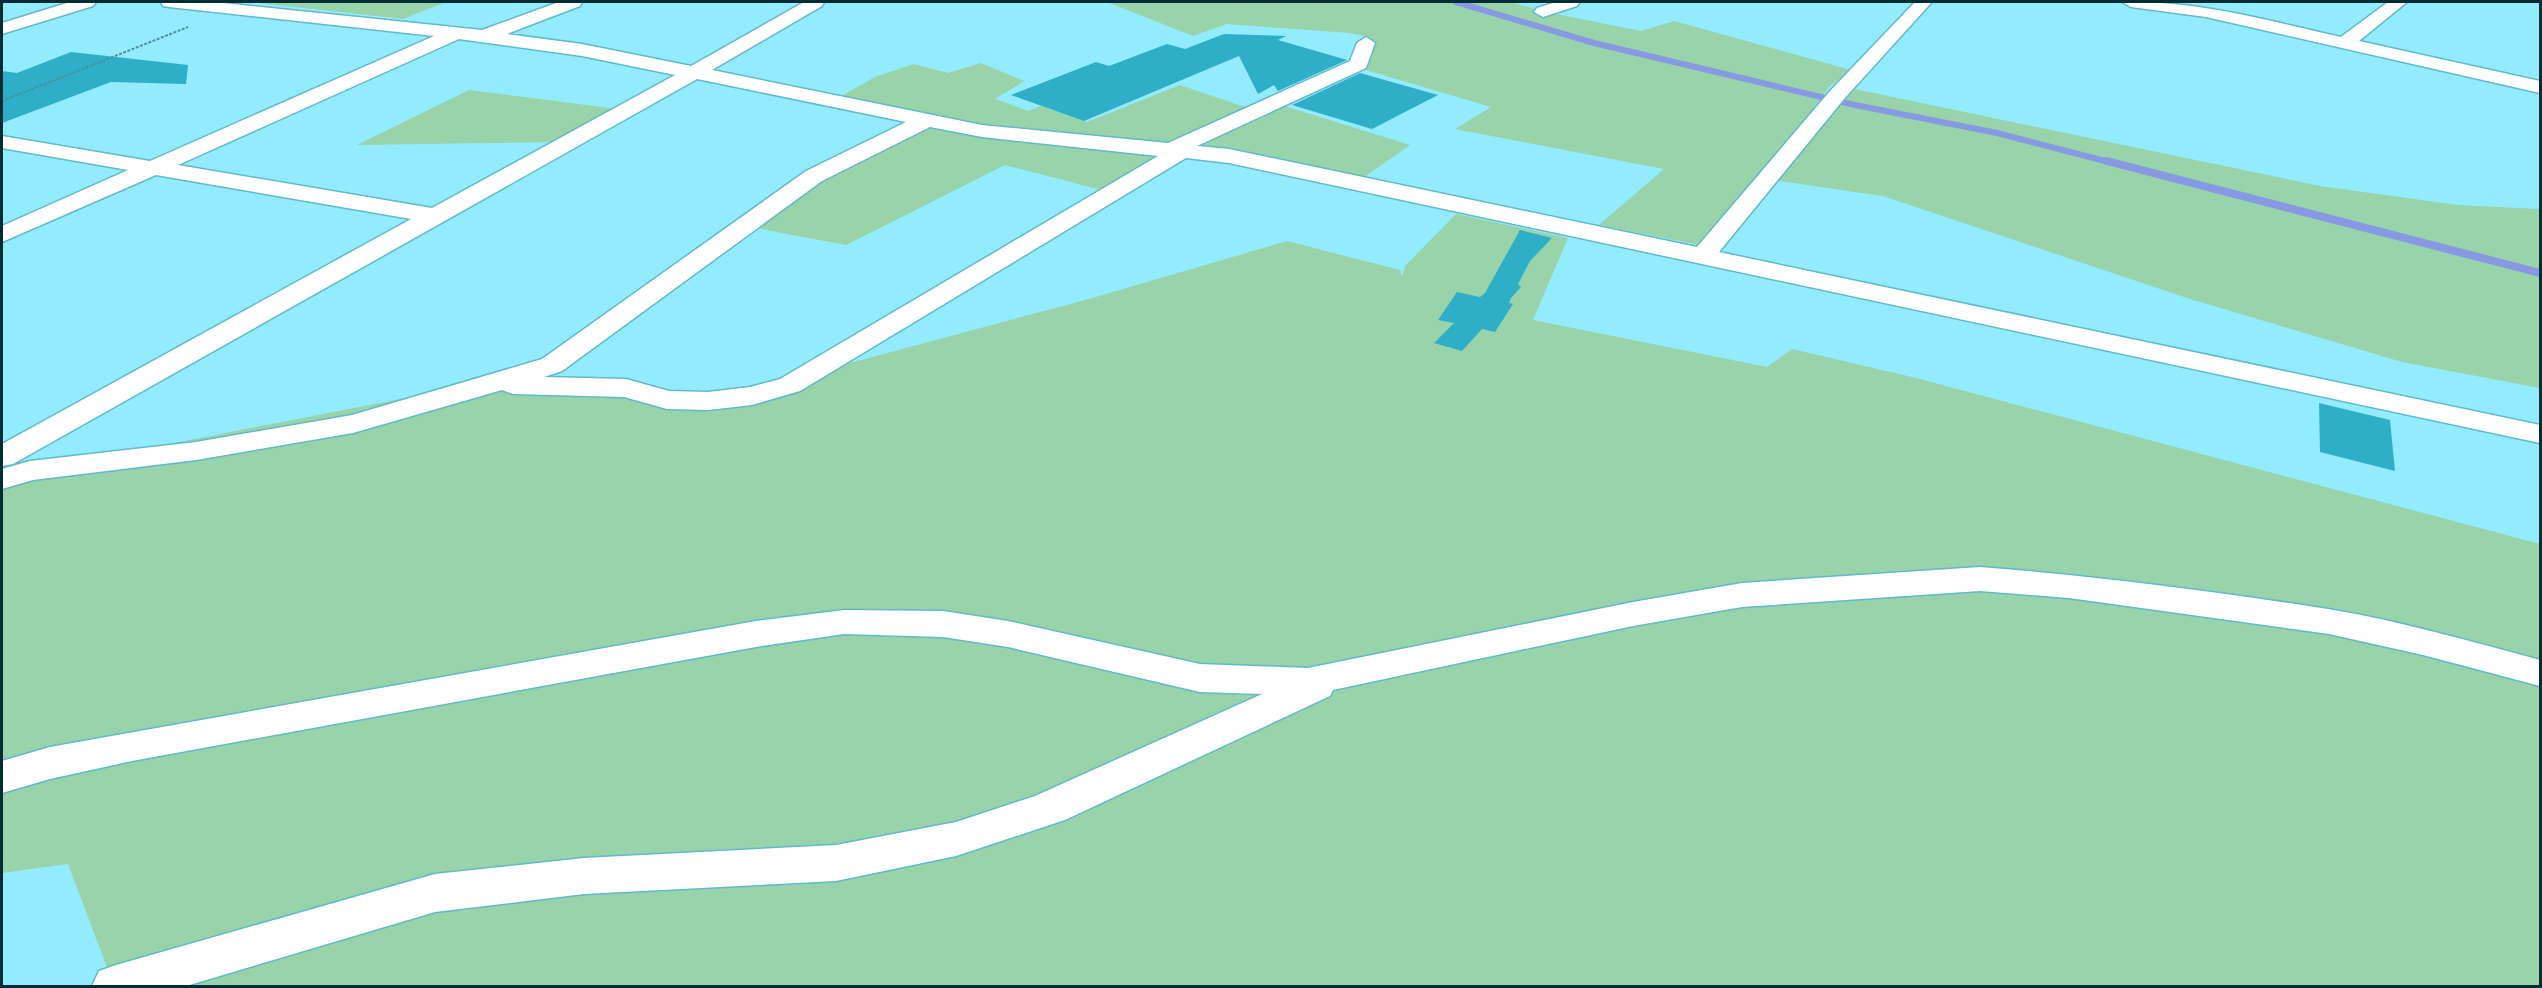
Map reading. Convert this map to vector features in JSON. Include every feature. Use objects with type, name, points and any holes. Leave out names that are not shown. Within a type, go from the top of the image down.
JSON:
[{"type":"street","points":[[2,29],[87,2]]},
{"type":"street","points":[[169,2],[484,36],[582,50],[925,121],[1016,135],[1176,151],[1267,163],[2541,434]]},
{"type":"street","points":[[484,36],[574,2]]},
{"type":"street","points":[[2,456],[693,73],[816,2]]},
{"type":"street","points":[[1543,12],[1571,2]]},
{"type":"street","points":[[1703,256],[1837,95],[1924,2]]},
{"type":"street","points":[[2131,2],[2206,12],[2541,87]]},
{"type":"street","points":[[2344,42],[2400,2]]},
{"type":"street","points":[[2,235],[455,33]]},
{"type":"street","points":[[487,385],[626,388],[667,400],[708,401],[752,396],[790,385],[1176,151],[1359,64],[1366,43]]},
{"type":"street","points":[[2,479],[30,471],[196,451],[353,424],[552,365],[814,176],[925,121]]},
{"type":"street","points":[[2,142],[434,216]]},
{"type":"street","points":[[2,777],[50,763],[132,746],[756,634],[844,622],[892,621],[943,624],[1008,634],[1200,678],[1308,682],[1633,614],[1742,595],[1980,579],[2070,586],[2329,622],[2423,642],[2541,673]]},
{"type":"street","points":[[116,987],[435,893],[584,876],[836,863],[956,839],[1050,808],[1336,677]]},
{"type":"path","points":[[2,101],[233,9]]},
{"type":"green space","points":[[249,2],[446,2],[403,19]]},
{"type":"green space","points":[[1107,2],[1509,2],[1641,31],[1674,21],[1851,70],[1830,86],[1710,247],[1599,225],[1664,169],[1455,129],[1491,107],[1366,70],[1370,37],[1350,33],[1227,24],[1193,36]]},
{"type":"green space","points":[[981,63],[1024,81],[995,99],[1028,111],[1041,106],[1087,122],[1180,85],[1257,111],[1171,150],[1120,195],[1005,165],[846,245],[745,226],[919,124],[991,130],[831,102],[875,77],[914,64],[948,73]]},
{"type":"green space","points":[[1845,87],[2320,186],[2457,205],[2540,209],[2540,388],[2402,362],[2187,298],[1883,196],[1766,179]]},
{"type":"green space","points":[[469,90],[618,109],[555,142],[357,145]]},
{"type":"green space","points":[[1278,104],[1410,145],[1357,182],[1182,151]]},
{"type":"green space","points":[[1456,214],[1568,238],[1533,320],[1767,367],[1792,349],[1916,378],[2540,544],[2540,986],[114,986],[68,864],[2,873],[2,479],[30,471],[508,378],[708,401],[1089,299],[1287,241],[1400,270],[1402,276],[1405,266]]},
{"type":"building","points":[[1224,34],[1286,36],[1278,40],[1347,60],[1278,91],[1274,85],[1258,94],[1239,56],[1084,121],[1011,95],[1096,62],[1109,66],[1167,44],[1185,49]]},
{"type":"building","points":[[71,52],[188,65],[186,84],[111,82],[2,123],[2,71],[17,73]]},
{"type":"building","points":[[1360,73],[1438,95],[1372,129],[1292,105]]},
{"type":"building","points":[[1520,230],[1552,238],[1530,261],[1518,284],[1521,287],[1509,303],[1513,304],[1495,332],[1482,329],[1462,351],[1434,343],[1454,323],[1438,320],[1457,292],[1480,297],[1485,293]]},
{"type":"building","points":[[2319,403],[2390,420],[2395,471],[2320,452]]},
{"type":"waterway","points":[[1456,2],[1594,43],[1855,105],[1997,133],[2113,163]]},
{"type":"waterway","points":[[2107,161],[2540,273]]}]
